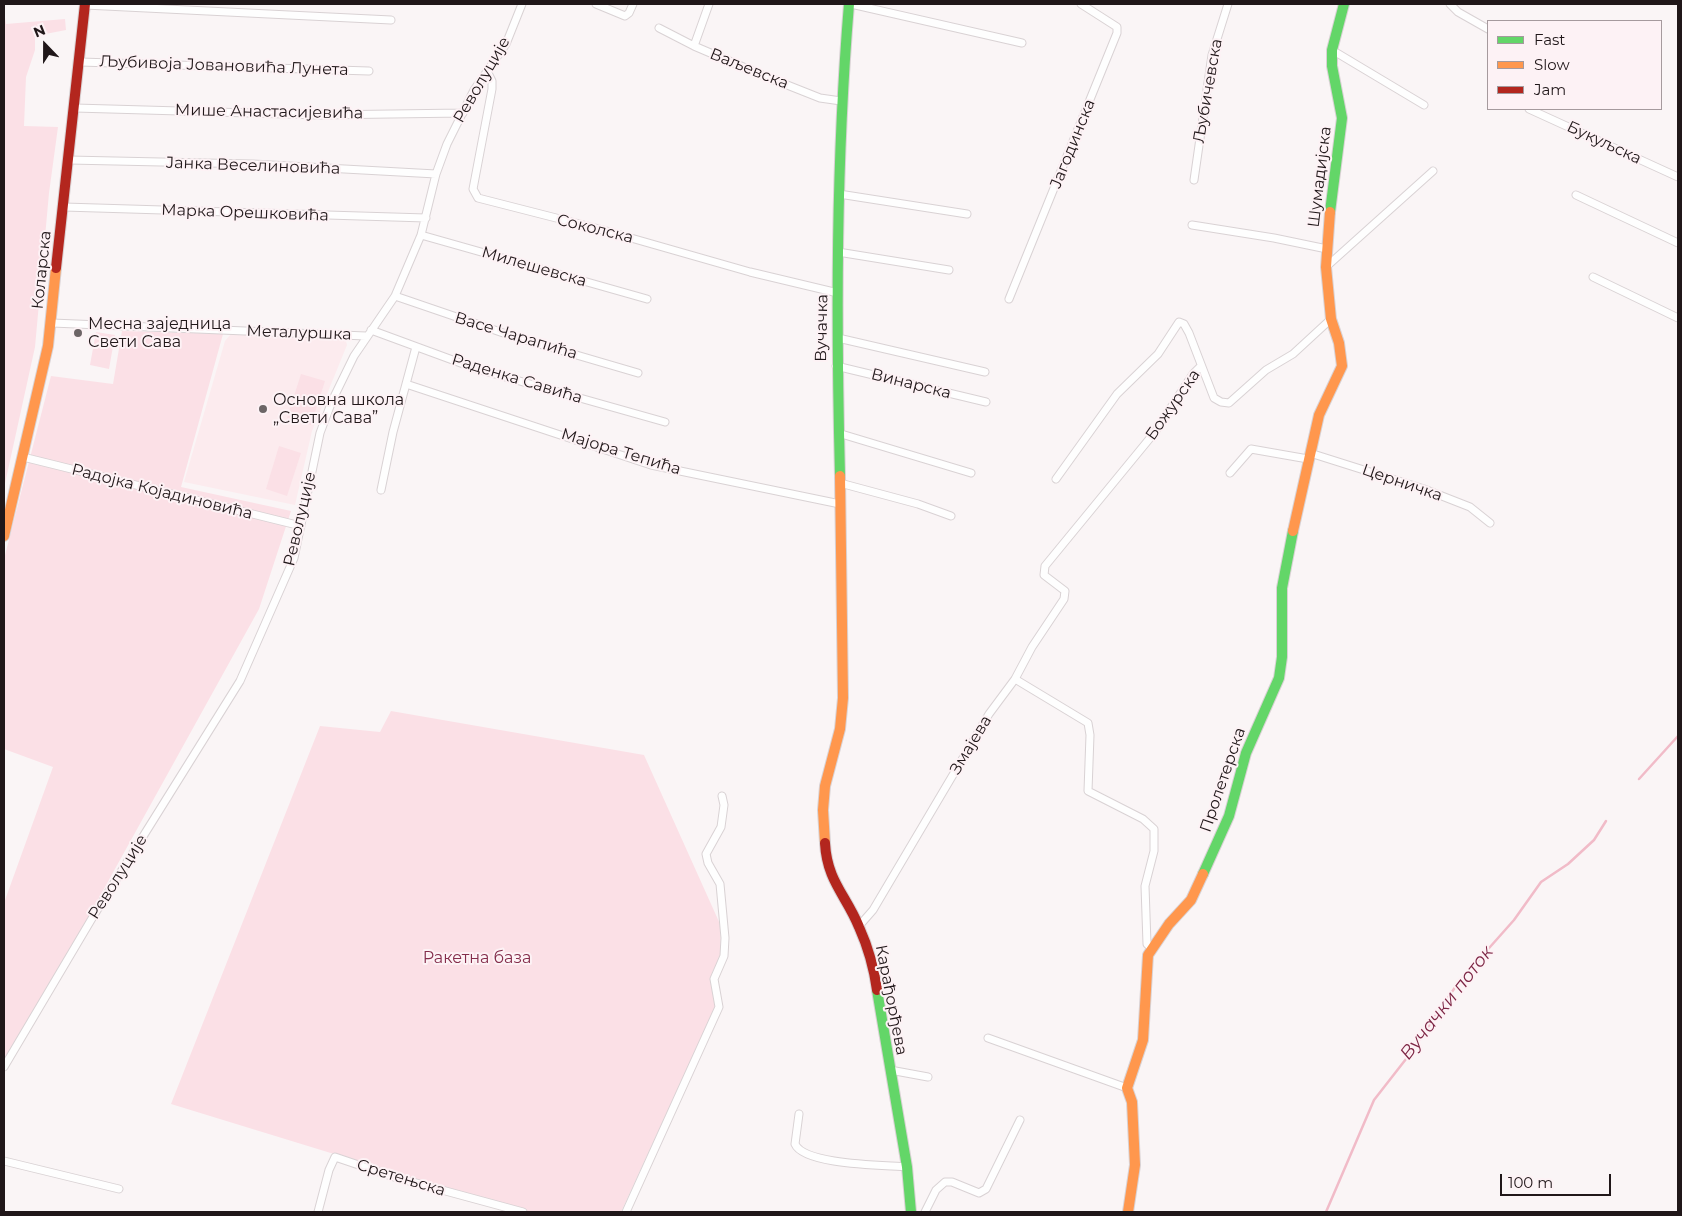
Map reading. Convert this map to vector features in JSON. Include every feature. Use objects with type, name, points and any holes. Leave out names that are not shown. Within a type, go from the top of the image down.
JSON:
[{"type":"street","points":[[85,4],[391,20]]},
{"type":"street","name":"Коларска","points":[[4,536],[40,386],[52,323],[85,4]]},
{"type":"street","name":"Револуције","points":[[4,1067],[94,915],[240,680],[294,558],[320,433],[340,385],[369,333],[395,296],[421,235],[436,174],[447,144],[474,90],[506,44],[522,4]]},
{"type":"street","points":[[596,4],[625,16],[629,14],[633,4]]},
{"type":"street","points":[[694,46],[709,4]]},
{"type":"street","points":[[850,4],[1022,44]]},
{"type":"street","name":"Вучачка","points":[[843,653],[836,366],[841,101],[850,4]]},
{"type":"street","name":"Јагодинска","points":[[1009,299],[1117,33],[1117,27],[1111,22],[1081,4]]},
{"type":"street","name":"Љубичевска","points":[[1194,180],[1212,55],[1228,4]]},
{"type":"street","name":"Шумадијска","points":[[1326,266],[1342,118],[1332,66],[1332,50],[1344,4]]},
{"type":"street","points":[[1450,4],[1465,16],[1487,28]]},
{"type":"street","name":"Ваљевска","points":[[659,28],[694,46],[820,98],[841,101]]},
{"type":"street","points":[[1332,50],[1424,105]]},
{"type":"street","name":"Љубивоја Јовановића Лунета","points":[[80,62],[369,70]]},
{"type":"street","name":"Соколска","points":[[487,72],[492,81],[492,96],[473,189],[478,198],[603,230],[758,274],[838,293]]},
{"type":"street","name":"Мише Анастасијевића","points":[[75,108],[320,115],[463,113]]},
{"type":"street","name":"Букуљска","points":[[1531,110],[1678,177]]},
{"type":"street","name":"Јанка Веселиновића","points":[[69,160],[253,164],[436,174]]},
{"type":"street","points":[[1326,266],[1433,171]]},
{"type":"street","points":[[839,194],[967,214]]},
{"type":"street","points":[[1576,195],[1678,243]]},
{"type":"street","name":"Марка Орешковића","points":[[64,207],[426,218]]},
{"type":"street","points":[[1192,225],[1274,238],[1327,249]]},
{"type":"street","name":"Милешевска","points":[[421,235],[647,299]]},
{"type":"street","points":[[838,252],[949,270]]},
{"type":"street","name":"Пролетерска","points":[[1127,1088],[1142,1040],[1147,961],[1151,948],[1169,924],[1191,900],[1229,816],[1246,753],[1271,700],[1279,678],[1282,657],[1282,588],[1285,569],[1322,405],[1337,380],[1342,366],[1339,343],[1331,319],[1326,266]]},
{"type":"street","points":[[1592,277],[1678,318]]},
{"type":"street","name":"Васе Чарапића","points":[[395,296],[515,337],[638,373]]},
{"type":"street","points":[[1201,366],[1214,398],[1221,402],[1230,403],[1266,370],[1293,354],[1331,319]]},
{"type":"street","name":"Божурска","points":[[1043,570],[1065,539],[1155,432],[1193,374],[1201,366],[1184,324],[1179,322],[1158,354],[1117,394],[1056,479]]},
{"type":"street","name":"Металуршка","points":[[52,323],[369,333]]},
{"type":"street","name":"Раденка Савића","points":[[369,333],[416,347],[477,369],[665,422]]},
{"type":"street","points":[[838,338],[986,372]]},
{"type":"street","points":[[381,490],[393,432],[416,347]]},
{"type":"street","name":"Винарска","points":[[836,366],[986,402]]},
{"type":"street","name":"Мајора Тепића","points":[[406,384],[651,465],[840,504]]},
{"type":"street","points":[[838,433],[970,473]]},
{"type":"street","name":"Церничка","points":[[1230,473],[1251,449],[1309,456],[1424,488],[1470,508],[1490,523]]},
{"type":"street","name":"Радојка Којадиновића","points":[[23,457],[301,526]]},
{"type":"street","points":[[840,483],[918,504],[951,516]]},
{"type":"street","name":"Змајева","points":[[859,926],[879,901],[989,714],[1015,679],[1023,662],[1066,595],[1065,591],[1046,578],[1043,570]]},
{"type":"street","name":"Карађорђева","points":[[843,653],[842,714],[825,786],[824,836],[831,878],[859,926],[873,966],[907,1167],[911,1212]]},
{"type":"street","points":[[1015,679],[1088,723],[1090,735],[1088,791],[1143,819],[1154,829],[1154,850],[1146,886],[1147,944],[1151,948]]},
{"type":"street","points":[[626,1212],[719,1007],[715,975],[724,956],[725,938],[720,884],[708,864],[706,854],[721,827],[724,805],[722,796]]},
{"type":"street","points":[[988,1038],[1127,1088],[1132,1102],[1135,1165],[1128,1212]]},
{"type":"street","points":[[890,1070],[928,1077]]},
{"type":"street","points":[[799,1114],[795,1144],[800,1151],[832,1161],[907,1167]]},
{"type":"street","points":[[925,1212],[936,1190],[945,1182],[952,1182],[975,1192],[981,1192],[986,1189],[1020,1120]]},
{"type":"street","name":"Сретењска","points":[[318,1212],[331,1164],[333,1159],[338,1157],[394,1177],[522,1212]]},
{"type":"street","points":[[4,1161],[119,1190]]},
{"type":"shaded area","name":"Основна школа „Свети Сава”","points":[[231,334],[344,338],[346,341],[347,345],[312,431],[295,505],[184,482],[225,341]]},
{"type":"green space","points":[[4,11],[6,24],[65,19],[66,30],[35,36],[35,50],[26,77],[24,126],[58,127],[49,193],[35,347],[4,488]]},
{"type":"green space","points":[[122,331],[223,334],[181,487],[291,511],[259,609],[95,905],[4,1063],[4,903],[53,767],[4,749],[4,559],[51,376],[113,384]]},
{"type":"green space","points":[[96,332],[115,335],[109,369],[90,365]]},
{"type":"green space","points":[[301,374],[325,381],[311,425],[287,418]]},
{"type":"green space","points":[[279,446],[301,453],[287,496],[266,489]]},
{"type":"green space","name":"Ракетна база","points":[[391,711],[644,755],[720,924],[721,953],[710,978],[716,1006],[621,1212],[523,1212],[171,1104],[320,726],[380,732]]},
{"type":"waterway","name":"Вучачки поток","points":[[1639,779],[1678,736]]},
{"type":"waterway","name":"Вучачки поток","points":[[1326,1212],[1374,1100],[1406,1059],[1458,983],[1514,920],[1541,882],[1568,864],[1594,840],[1606,821]]},
{"type":"traffic: fast","points":[[840,476],[838,358],[839,181],[849,4]]},
{"type":"traffic: fast","points":[[1330,212],[1342,118],[1332,66],[1332,50],[1344,4]]},
{"type":"traffic: fast","points":[[1203,874],[1229,816],[1246,753],[1279,678],[1282,657],[1282,588],[1293,531]]},
{"type":"traffic: fast","points":[[877,990],[907,1167],[911,1212]]},
{"type":"traffic: slow","points":[[1293,531],[1319,415],[1342,366],[1339,343],[1331,319],[1326,267],[1330,212]]},
{"type":"traffic: slow","points":[[4,536],[48,346],[56,268]]},
{"type":"traffic: slow","points":[[825,843],[823,810],[825,786],[840,729],[843,698],[840,476]]},
{"type":"traffic: slow","points":[[1128,1212],[1135,1165],[1132,1102],[1127,1088],[1143,1040],[1148,955],[1169,924],[1191,900],[1203,874]]},
{"type":"traffic: jam","points":[[56,268],[85,4]]},
{"type":"traffic: jam","points":[[825,843],[829,868],[833,878],[854,916],[865,942],[877,990]]},
{"type":"place","name":"Месна заједница Свети Сава","points":[[78,333]]},
{"type":"place","name":"Основна школа „Свети Сава”","points":[[263,409]]}]
